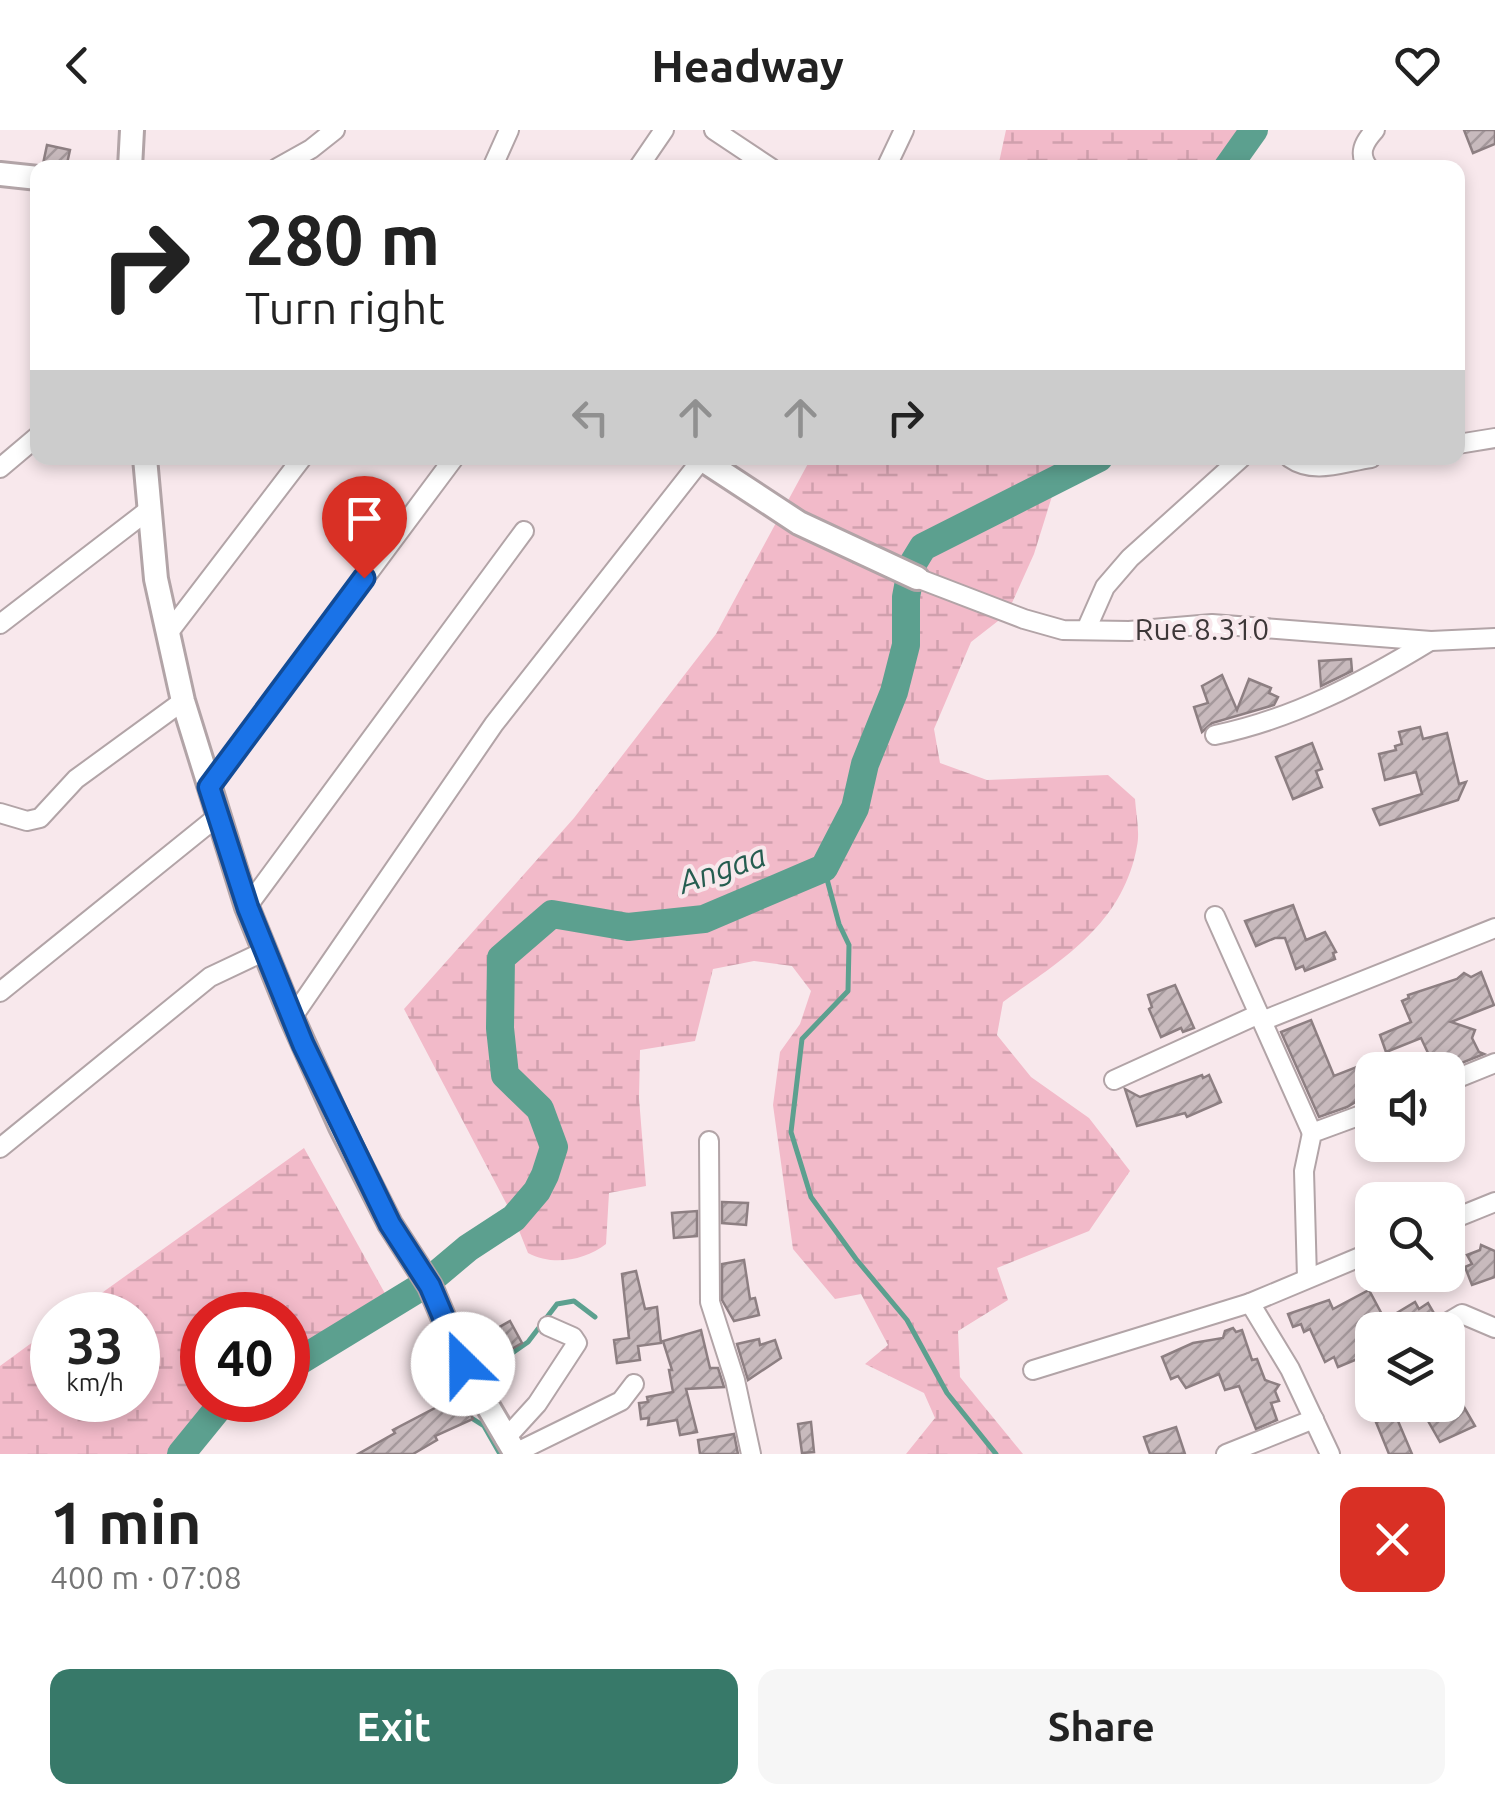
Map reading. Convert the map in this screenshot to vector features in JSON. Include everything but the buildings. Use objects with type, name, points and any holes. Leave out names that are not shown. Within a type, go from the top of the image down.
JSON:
[{"type":"street","points":[[132,130],[137,160]]},
{"type":"street","points":[[290,160],[334,130]]},
{"type":"street","points":[[496,160],[509,130]]},
{"type":"street","points":[[643,160],[664,130]]},
{"type":"street","points":[[714,130],[759,160]]},
{"type":"street","points":[[890,160],[904,130]]},
{"type":"street","points":[[1364,160],[1362,148],[1375,130]]},
{"type":"street","points":[[0,174],[30,177]]},
{"type":"street","points":[[1465,443],[1495,438]]},
{"type":"street","points":[[0,468],[30,443]]},
{"type":"street","points":[[146,465],[156,579],[183,701],[248,908],[292,1018],[390,1224],[430,1286],[463,1364],[512,1449]]},
{"type":"street","points":[[169,632],[297,465]]},
{"type":"street","points":[[209,787],[449,465]]},
{"type":"street","points":[[292,1018],[494,724],[696,465]]},
{"type":"street","points":[[712,465],[799,523],[917,578]]},
{"type":"street","points":[[1086,630],[1105,587],[1130,558],[1233,465]]},
{"type":"street","points":[[1303,465],[1332,465]]},
{"type":"street","points":[[0,624],[150,508]]},
{"type":"street","points":[[248,908],[524,530]]},
{"type":"street","name":"Rue 8.310","points":[[917,578],[1063,630],[1129,631],[1212,624],[1431,641],[1495,638]]},
{"type":"street","points":[[1216,735],[1288,716],[1431,641]]},
{"type":"street","points":[[0,812],[27,822],[40,818],[76,779],[183,701]]},
{"type":"street","points":[[0,992],[218,816]]},
{"type":"street","points":[[1215,916],[1312,1134],[1304,1172],[1307,1278]]},
{"type":"street","points":[[1114,1080],[1260,1018],[1495,928]]},
{"type":"street","points":[[0,1148],[210,977],[265,950]]},
{"type":"street","points":[[1465,1075],[1495,1063]]},
{"type":"street","points":[[1312,1134],[1355,1118]]},
{"type":"street","points":[[710,1141],[710,1302],[735,1380],[751,1454]]},
{"type":"street","points":[[1465,1214],[1495,1202]]},
{"type":"street","points":[[1032,1370],[1250,1302],[1355,1259]]},
{"type":"street","points":[[1250,1302],[1290,1368],[1330,1454]]},
{"type":"street","points":[[1465,1315],[1495,1328]]},
{"type":"street","points":[[512,1449],[576,1342],[574,1337],[548,1326]]},
{"type":"street","points":[[512,1449],[621,1400],[634,1384]]},
{"type":"street","points":[[1226,1454],[1314,1418]]},
{"type":"green space","points":[[1006,130],[1254,130],[1232,160],[1000,160]]},
{"type":"green space","points":[[807,465],[1084,465],[1058,477],[1034,554],[1007,614],[971,642],[934,729],[940,763],[987,780],[1108,775],[1135,799],[1137,846],[1119,897],[1087,937],[1003,1002],[997,1035],[1031,1077],[1089,1118],[1130,1171],[1089,1231],[997,1268],[1008,1300],[958,1331],[960,1377],[1023,1454],[906,1454],[935,1418],[924,1393],[865,1364],[888,1345],[861,1294],[835,1299],[793,1249],[773,1105],[780,1052],[800,1024],[811,991],[792,966],[754,961],[713,969],[695,1041],[640,1050],[639,1098],[646,1186],[609,1193],[606,1244],[568,1260],[528,1253],[514,1218],[404,1009],[574,818],[716,634]]},
{"type":"green space","points":[[304,1148],[392,1306],[310,1354],[310,1292],[180,1292],[180,1422],[207,1422],[181,1454],[0,1454],[0,1366],[30,1344],[30,1422],[160,1422],[160,1292],[103,1292]]},
{"type":"waterway","name":"Angaa","points":[[1233,160],[1254,130]]},
{"type":"waterway","name":"Angaa","points":[[310,1355],[424,1285],[468,1248],[514,1218],[545,1175],[554,1147],[540,1109],[505,1075],[500,1028],[501,958],[552,914],[628,927],[704,919],[824,868],[855,808],[865,764],[894,692],[906,645],[906,597],[912,565],[923,547],[1085,465]]},
{"type":"waterway","points":[[824,868],[839,924],[849,945],[848,991],[802,1039],[791,1132],[811,1197],[907,1320],[947,1393],[996,1454]]},
{"type":"waterway","points":[[485,1382],[485,1372],[528,1342],[557,1304],[574,1301],[595,1317]]},
{"type":"waterway","points":[[473,1419],[484,1426],[500,1454]]},
{"type":"waterway","name":"Angaa","points":[[181,1454],[207,1422]]},
{"type":"route","points":[[364,578],[209,787],[248,908],[303,1044],[390,1224],[430,1286],[463,1364]]}]
